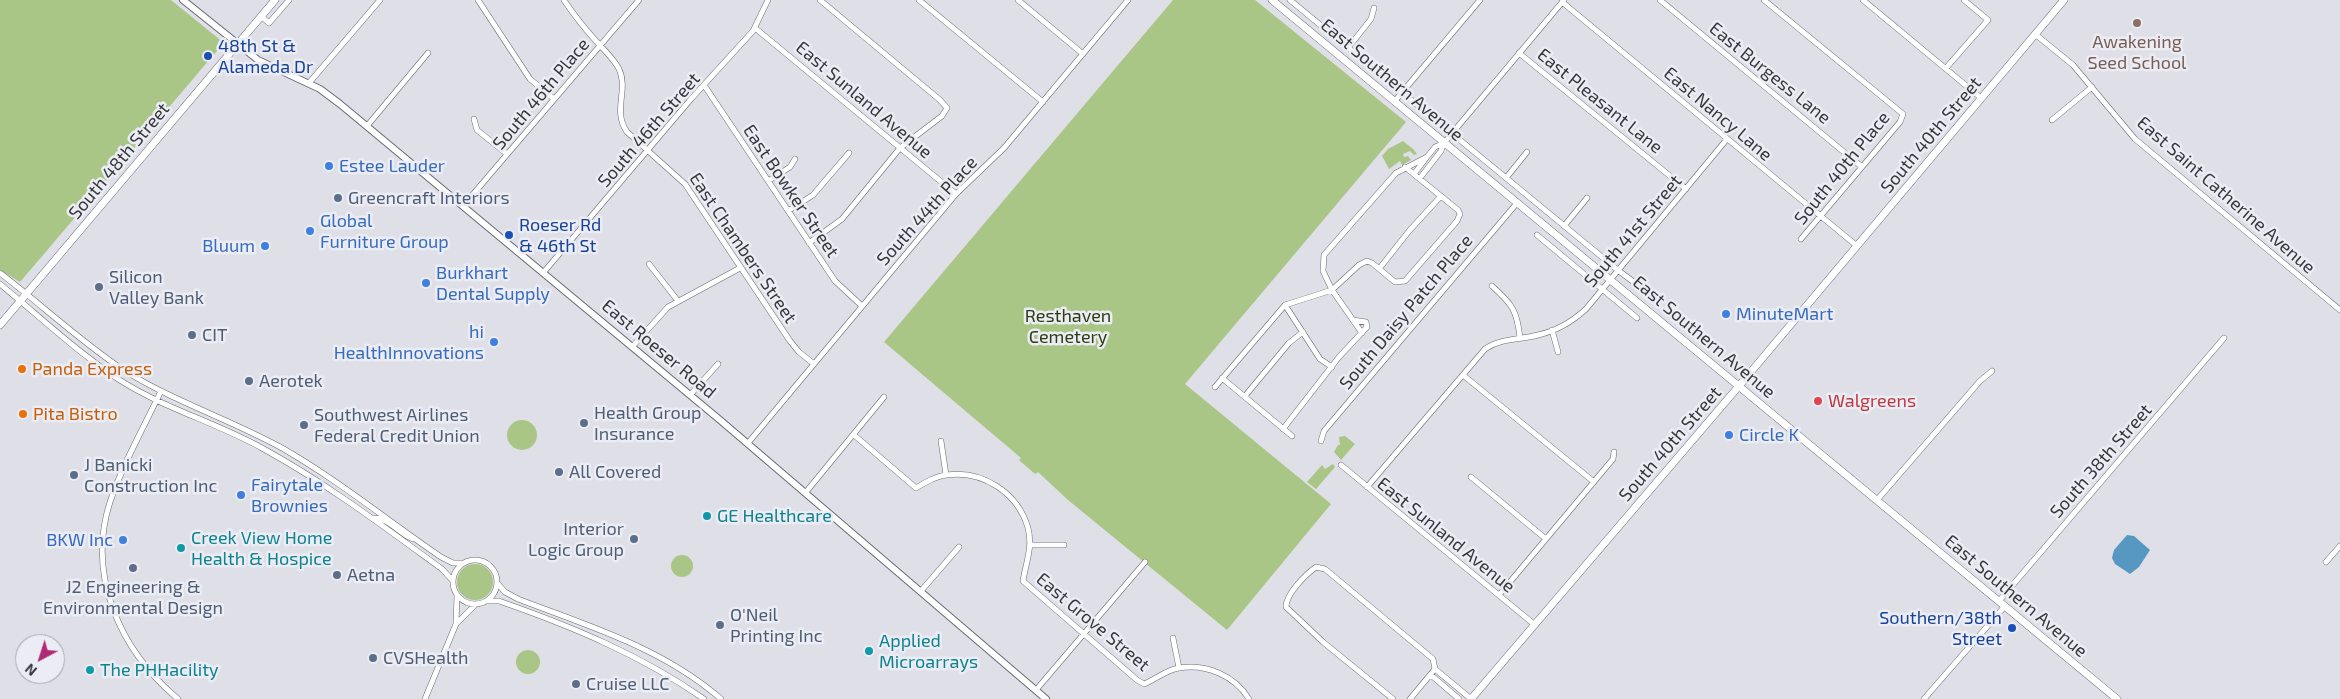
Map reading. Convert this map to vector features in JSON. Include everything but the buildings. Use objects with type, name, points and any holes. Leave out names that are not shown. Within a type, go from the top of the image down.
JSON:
[{"type":"main road","name":"South 48th Street","points":[[0,325],[275,0]]},
{"type":"main road","name":"South 40th Street","points":[[1471,699],[1739,386],[2064,0]]},
{"type":"main road","name":"East Southern Avenue","points":[[1274,1],[2117,699]]},
{"type":"street","name":"East Roeser Road","points":[[183,0],[237,44],[264,63],[309,83],[333,99],[748,443],[1046,699]]},
{"type":"street","points":[[261,16],[269,23],[289,0]]},
{"type":"street","points":[[309,83],[380,0]]},
{"type":"street","points":[[478,0],[530,79],[554,99]]},
{"type":"street","name":"East Chambers Street","points":[[564,0],[578,22],[619,69],[622,83],[619,111],[621,123],[627,132],[685,184],[790,341],[799,352],[814,364]]},
{"type":"street","name":"South 46th Place","points":[[463,206],[639,0]]},
{"type":"street","name":"South 46th Street","points":[[543,273],[756,28],[768,0]]},
{"type":"street","points":[[809,243],[842,219],[900,148],[942,116],[946,108],[940,100],[820,0]]},
{"type":"street","points":[[919,0],[1043,102]]},
{"type":"street","points":[[1018,0],[1083,54]]},
{"type":"street","name":"South 44th Place","points":[[748,443],[956,194],[1004,148],[1128,0]]},
{"type":"street","name":"East Southern Avenue","points":[[1290,0],[1643,289]]},
{"type":"street","points":[[1394,102],[1478,2],[1471,0]]},
{"type":"street","name":"East Burgess Lane","points":[[1660,0],[1862,167]]},
{"type":"street","name":"South 40th Place","points":[[1764,0],[1903,114],[1900,122],[1801,238]]},
{"type":"street","points":[[1864,0],[1981,98]]},
{"type":"street","points":[[1946,68],[1988,20],[1964,0]]},
{"type":"street","points":[[1420,178],[1452,133],[1563,1]]},
{"type":"street","name":"East Nancy Lane","points":[[1563,1],[1726,139],[1857,246]]},
{"type":"street","points":[[1348,48],[1372,19],[1374,8]]},
{"type":"street","name":"East Sunland Avenue","points":[[756,28],[956,194]]},
{"type":"street","name":"East Saint Catherine Avenue","points":[[2035,34],[2073,65],[2135,140],[2340,310]]},
{"type":"street","points":[[366,126],[428,53]]},
{"type":"street","name":"East Pleasant Lane","points":[[1520,53],[1686,189]]},
{"type":"street","name":"East Bowker Street","points":[[704,86],[835,281],[862,306]]},
{"type":"street","points":[[2052,120],[2092,87]]},
{"type":"street","points":[[474,119],[477,130],[507,154]]},
{"type":"street","name":"South 41st Street","points":[[1367,487],[1490,346],[1500,341],[1552,330],[1578,316],[1612,280],[1726,139]]},
{"type":"street","points":[[1414,174],[1435,147],[1444,143]]},
{"type":"street","points":[[788,211],[813,196],[849,152]]},
{"type":"street","points":[[1506,178],[1527,152]]},
{"type":"street","points":[[1362,332],[1332,290],[1323,271],[1324,255],[1394,175],[1405,167],[1427,157]]},
{"type":"street","points":[[768,182],[790,167],[795,159]]},
{"type":"street","points":[[1214,387],[1285,305],[1332,290],[1359,265],[1367,261],[1398,283],[1406,280],[1457,222],[1460,214],[1405,167]]},
{"type":"street","points":[[1379,269],[1409,231],[1441,196]]},
{"type":"street","points":[[1564,226],[1587,198]]},
{"type":"street","name":"South Daisy Patch Place","points":[[1321,441],[1324,431],[1517,202]]},
{"type":"street","name":"East Southern Avenue","points":[[1537,235],[1637,318]]},
{"type":"street","points":[[649,264],[678,301]]},
{"type":"street","points":[[632,347],[659,315],[678,301],[740,268]]},
{"type":"street","points":[[0,273],[105,357],[161,390],[282,448],[335,480],[446,560],[462,563],[473,560],[486,562],[495,572],[497,583],[494,593],[486,601]]},
{"type":"street","points":[[0,284],[98,365],[156,400],[260,447],[317,479],[442,569],[453,581],[456,594],[456,624]]},
{"type":"street","points":[[1492,286],[1514,309],[1518,319],[1520,338]]},
{"type":"street","points":[[1285,305],[1320,359],[1332,367]]},
{"type":"street","points":[[1283,429],[1367,325],[1366,322],[1353,320]]},
{"type":"street","points":[[1552,330],[1558,352]]},
{"type":"street","points":[[1245,396],[1289,343],[1303,332]]},
{"type":"street","name":"South 38th Street","points":[[1924,699],[2224,338]]},
{"type":"street","points":[[690,395],[718,364]]},
{"type":"street","points":[[1877,500],[1980,381],[1992,371]]},
{"type":"street","points":[[1463,375],[1594,482]]},
{"type":"street","points":[[1222,378],[1292,436]]},
{"type":"street","points":[[161,390],[110,503],[103,542],[105,576],[112,609],[130,648],[153,677],[178,699]]},
{"type":"street","points":[[806,492],[884,397]]},
{"type":"street","name":"East Grove Street","points":[[854,435],[916,488],[930,480],[946,475],[963,474],[981,478],[1001,488],[1018,506],[1028,527],[1030,545],[1023,581],[1144,684],[1162,674],[1179,668],[1200,667],[1223,674],[1244,690],[1249,699]]},
{"type":"street","points":[[941,441],[946,475]]},
{"type":"street","points":[[1499,595],[1613,460],[1614,452]]},
{"type":"street","name":"East Sunland Avenue","points":[[1341,465],[1535,625]]},
{"type":"street","points":[[1471,477],[1546,539]]},
{"type":"street","points":[[372,518],[382,520],[405,536],[418,541]]},
{"type":"street","name":"East Grove Street","points":[[1030,545],[1064,545]]},
{"type":"street","points":[[2326,562],[2340,546]]},
{"type":"street","points":[[921,591],[959,547]]},
{"type":"street","points":[[1036,690],[1146,562]]},
{"type":"street","points":[[453,581],[456,571],[462,563]]},
{"type":"street","points":[[1392,699],[1316,636],[1286,607],[1286,601],[1290,595],[1311,570],[1320,566],[1433,659],[1435,666],[1447,679],[1471,699]]},
{"type":"street","points":[[497,583],[505,592],[518,599],[634,644],[676,668],[721,699]]},
{"type":"street","points":[[456,594],[466,602],[476,604],[486,601],[499,601],[606,642],[655,667],[704,699]]},
{"type":"street","points":[[424,699],[456,624],[476,604]]},
{"type":"street","name":"East Grove Street","points":[[1173,638],[1179,668]]},
{"type":"street","points":[[1410,699],[1431,674],[1435,666]]},
{"type":"street","points":[[1431,674],[1458,699]]},
{"type":"street","points":[[1443,684],[1447,679]]},
{"type":"green space","points":[[0,0],[171,0],[219,39],[222,45],[20,282],[0,270]]},
{"type":"green space","name":"Resthaven Cemetery","points":[[1173,0],[1255,0],[1406,122],[1185,384],[1331,504],[1227,630],[1068,500],[1038,472],[1035,474],[1019,460],[1021,458],[884,342]]},
{"type":"green space","points":[[1403,141],[1417,154],[1414,155],[1410,151],[1403,154],[1404,157],[1408,156],[1411,160],[1402,165],[1400,161],[1389,169],[1382,156],[1388,149]]},
{"type":"green space","points":[[522,420],[528,421],[536,429],[536,441],[528,449],[522,450],[516,449],[508,441],[507,435],[508,429],[516,421]]},
{"type":"green space","points":[[1345,436],[1355,444],[1341,460],[1334,452],[1338,445],[1340,445],[1339,437]]},
{"type":"green space","points":[[1333,464],[1335,467],[1316,489],[1307,482],[1322,465],[1325,469]]},
{"type":"green space","points":[[682,555],[690,558],[693,566],[690,574],[682,577],[674,574],[671,566],[674,558]]},
{"type":"green space","points":[[475,564],[482,565],[488,569],[492,575],[492,589],[488,595],[482,599],[475,600],[468,599],[462,595],[458,589],[457,582],[458,575],[462,569],[468,565]]},
{"type":"green space","points":[[528,650],[536,654],[540,662],[536,670],[528,674],[520,670],[516,662],[520,654]]},
{"type":"water","points":[[2127,535],[2134,536],[2150,550],[2139,567],[2130,574],[2115,564],[2112,558],[2114,550]]},
{"type":"place","name":"Awakening Seed School","points":[[2137,23]]},
{"type":"place","name":"48th St & Alameda Dr","points":[[208,56]]},
{"type":"place","name":"Estee Lauder","points":[[329,166]]},
{"type":"place","name":"Greencraft Interiors","points":[[338,198]]},
{"type":"place","name":"Global Furniture Group","points":[[310,231]]},
{"type":"place","name":"Roeser Rd & 46th St","points":[[509,235]]},
{"type":"place","name":"Bluum","points":[[265,246]]},
{"type":"place","name":"Burkhart Dental Supply","points":[[426,283]]},
{"type":"place","name":"Silicon Valley Bank","points":[[99,287]]},
{"type":"place","name":"MinuteMart","points":[[1726,314]]},
{"type":"place","name":"CIT","points":[[192,335]]},
{"type":"place","name":"hi HealthInnovations","points":[[494,342]]},
{"type":"place","name":"Panda Express","points":[[22,369]]},
{"type":"place","name":"Aerotek","points":[[249,381]]},
{"type":"place","name":"Walgreens","points":[[1818,401]]},
{"type":"place","name":"Pita Bistro","points":[[23,414]]},
{"type":"place","name":"Health Group Insurance","points":[[584,423]]},
{"type":"place","name":"Southwest Airlines Federal Credit Union","points":[[304,425]]},
{"type":"place","name":"Circle K","points":[[1729,435]]},
{"type":"place","name":"All Covered","points":[[559,472]]},
{"type":"place","name":"J Banicki Construction Inc","points":[[74,475]]},
{"type":"place","name":"Fairytale Brownies","points":[[241,495]]},
{"type":"place","name":"GE Healthcare","points":[[707,516]]},
{"type":"place","name":"Interior Logic Group","points":[[634,539]]},
{"type":"place","name":"BKW Inc","points":[[123,540]]},
{"type":"place","name":"Creek View Home Health & Hospice","points":[[181,548]]},
{"type":"place","name":"J2 Engineering & Environmental Design","points":[[133,568]]},
{"type":"place","name":"Aetna","points":[[337,575]]},
{"type":"place","name":"O'Neil Printing Inc","points":[[720,625]]},
{"type":"place","name":"Southern/38th Street","points":[[2012,628]]},
{"type":"place","name":"Applied Microarrays","points":[[869,651]]},
{"type":"place","name":"CVSHealth","points":[[373,658]]},
{"type":"place","name":"The PHHacility","points":[[90,670]]},
{"type":"place","name":"Cruise LLC","points":[[576,684]]}]
